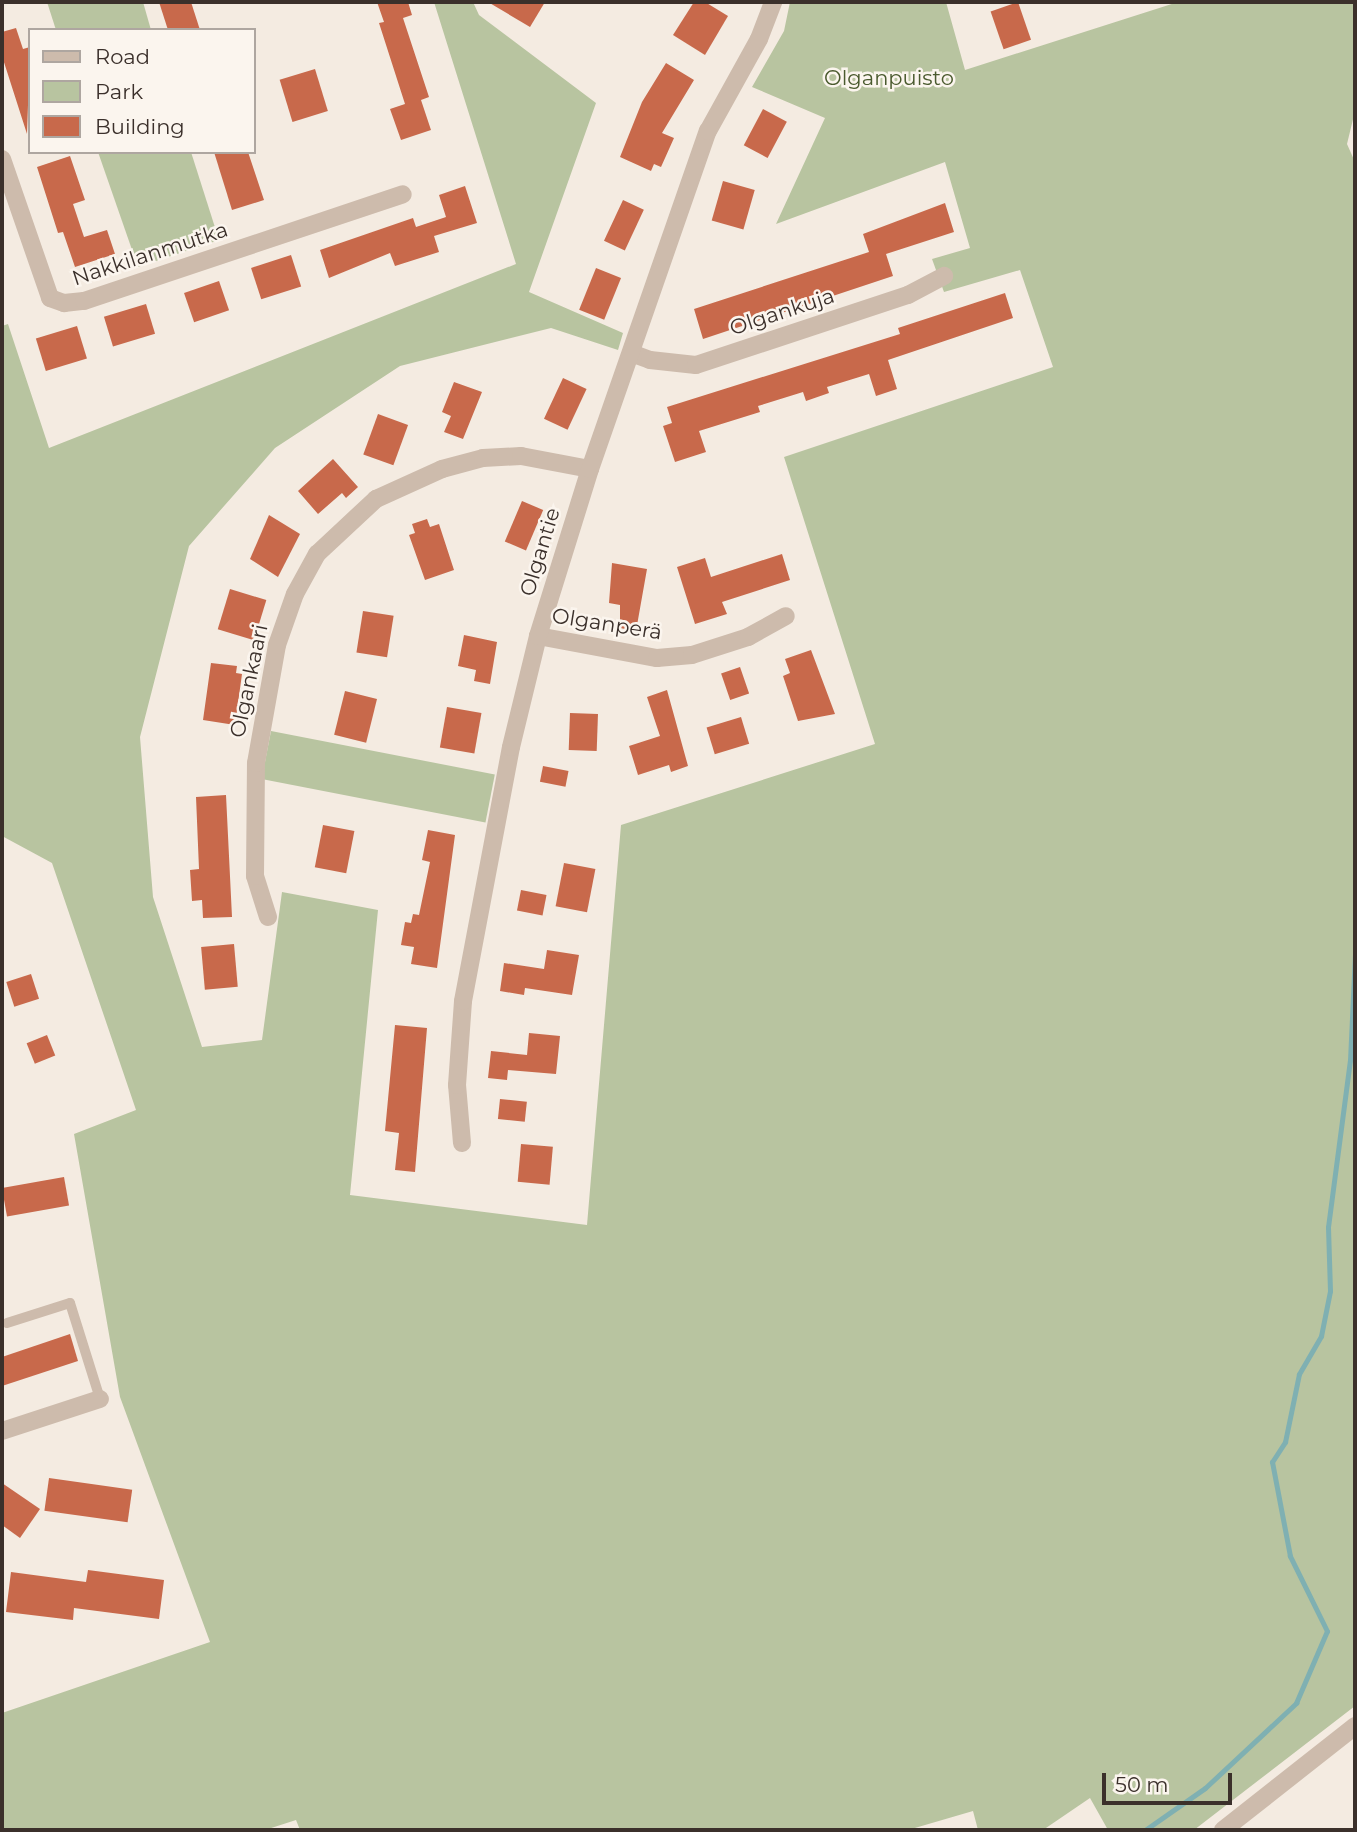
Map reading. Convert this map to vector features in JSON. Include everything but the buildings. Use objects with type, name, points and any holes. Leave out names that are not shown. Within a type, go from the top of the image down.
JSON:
[{"type":"street","name":"Olgantie","points":[[462,1143],[457,1085],[463,1001],[511,747],[538,636],[590,469],[708,131],[759,39],[773,2]]},
{"type":"street","name":"Nakkilanmutka","points":[[2,159],[50,298],[64,303],[84,301],[403,194]]},
{"type":"street","name":"Olgankuja","points":[[632,353],[650,360],[695,365],[908,295],[944,276]]},
{"type":"street","name":"Olgankaari","points":[[268,917],[255,876],[256,764],[277,645],[295,594],[317,554],[376,499],[442,469],[483,458],[521,456],[590,469]]},
{"type":"street","name":"Olganperä","points":[[538,636],[657,658],[714,648],[786,616]]},
{"type":"street","points":[[2,1431],[100,1399]]},
{"type":"street","points":[[1223,1830],[1355,1726]]},
{"type":"lane","points":[[7,1322],[70,1303],[100,1399]]},
{"type":"green space","points":[[47,2],[143,2],[150,28],[55,28]]},
{"type":"green space","name":"Olganpuisto","points":[[434,2],[473,2],[479,15],[596,103],[529,292],[623,333],[618,350],[551,328],[400,366],[275,448],[189,546],[140,737],[153,897],[202,1047],[262,1040],[282,892],[378,910],[350,1195],[587,1225],[621,825],[875,744],[784,457],[1053,367],[1020,270],[944,292],[932,259],[970,248],[945,162],[776,224],[825,118],[752,87],[784,31],[790,2],[946,2],[965,70],[1178,2],[1355,2],[1355,111],[1347,144],[1355,162],[1355,1706],[1194,1830],[1108,1830],[1090,1798],[1043,1830],[978,1830],[973,1811],[908,1830],[300,1830],[296,1820],[265,1830],[2,1830],[2,1713],[210,1642],[120,1397],[74,1134],[136,1110],[52,863],[2,836],[2,326],[8,324],[49,448],[516,264]]},
{"type":"green space","points":[[99,154],[192,154],[219,240],[138,267]]},
{"type":"green space","points":[[271,731],[495,775],[485,823],[262,779]]},
{"type":"waterway","points":[[1355,9],[1355,48]]},
{"type":"waterway","points":[[1145,1830],[1205,1788],[1296,1703],[1327,1631],[1290,1556],[1272,1462],[1285,1442],[1299,1374],[1321,1336],[1330,1291],[1328,1227],[1350,1060],[1355,955]]}]
